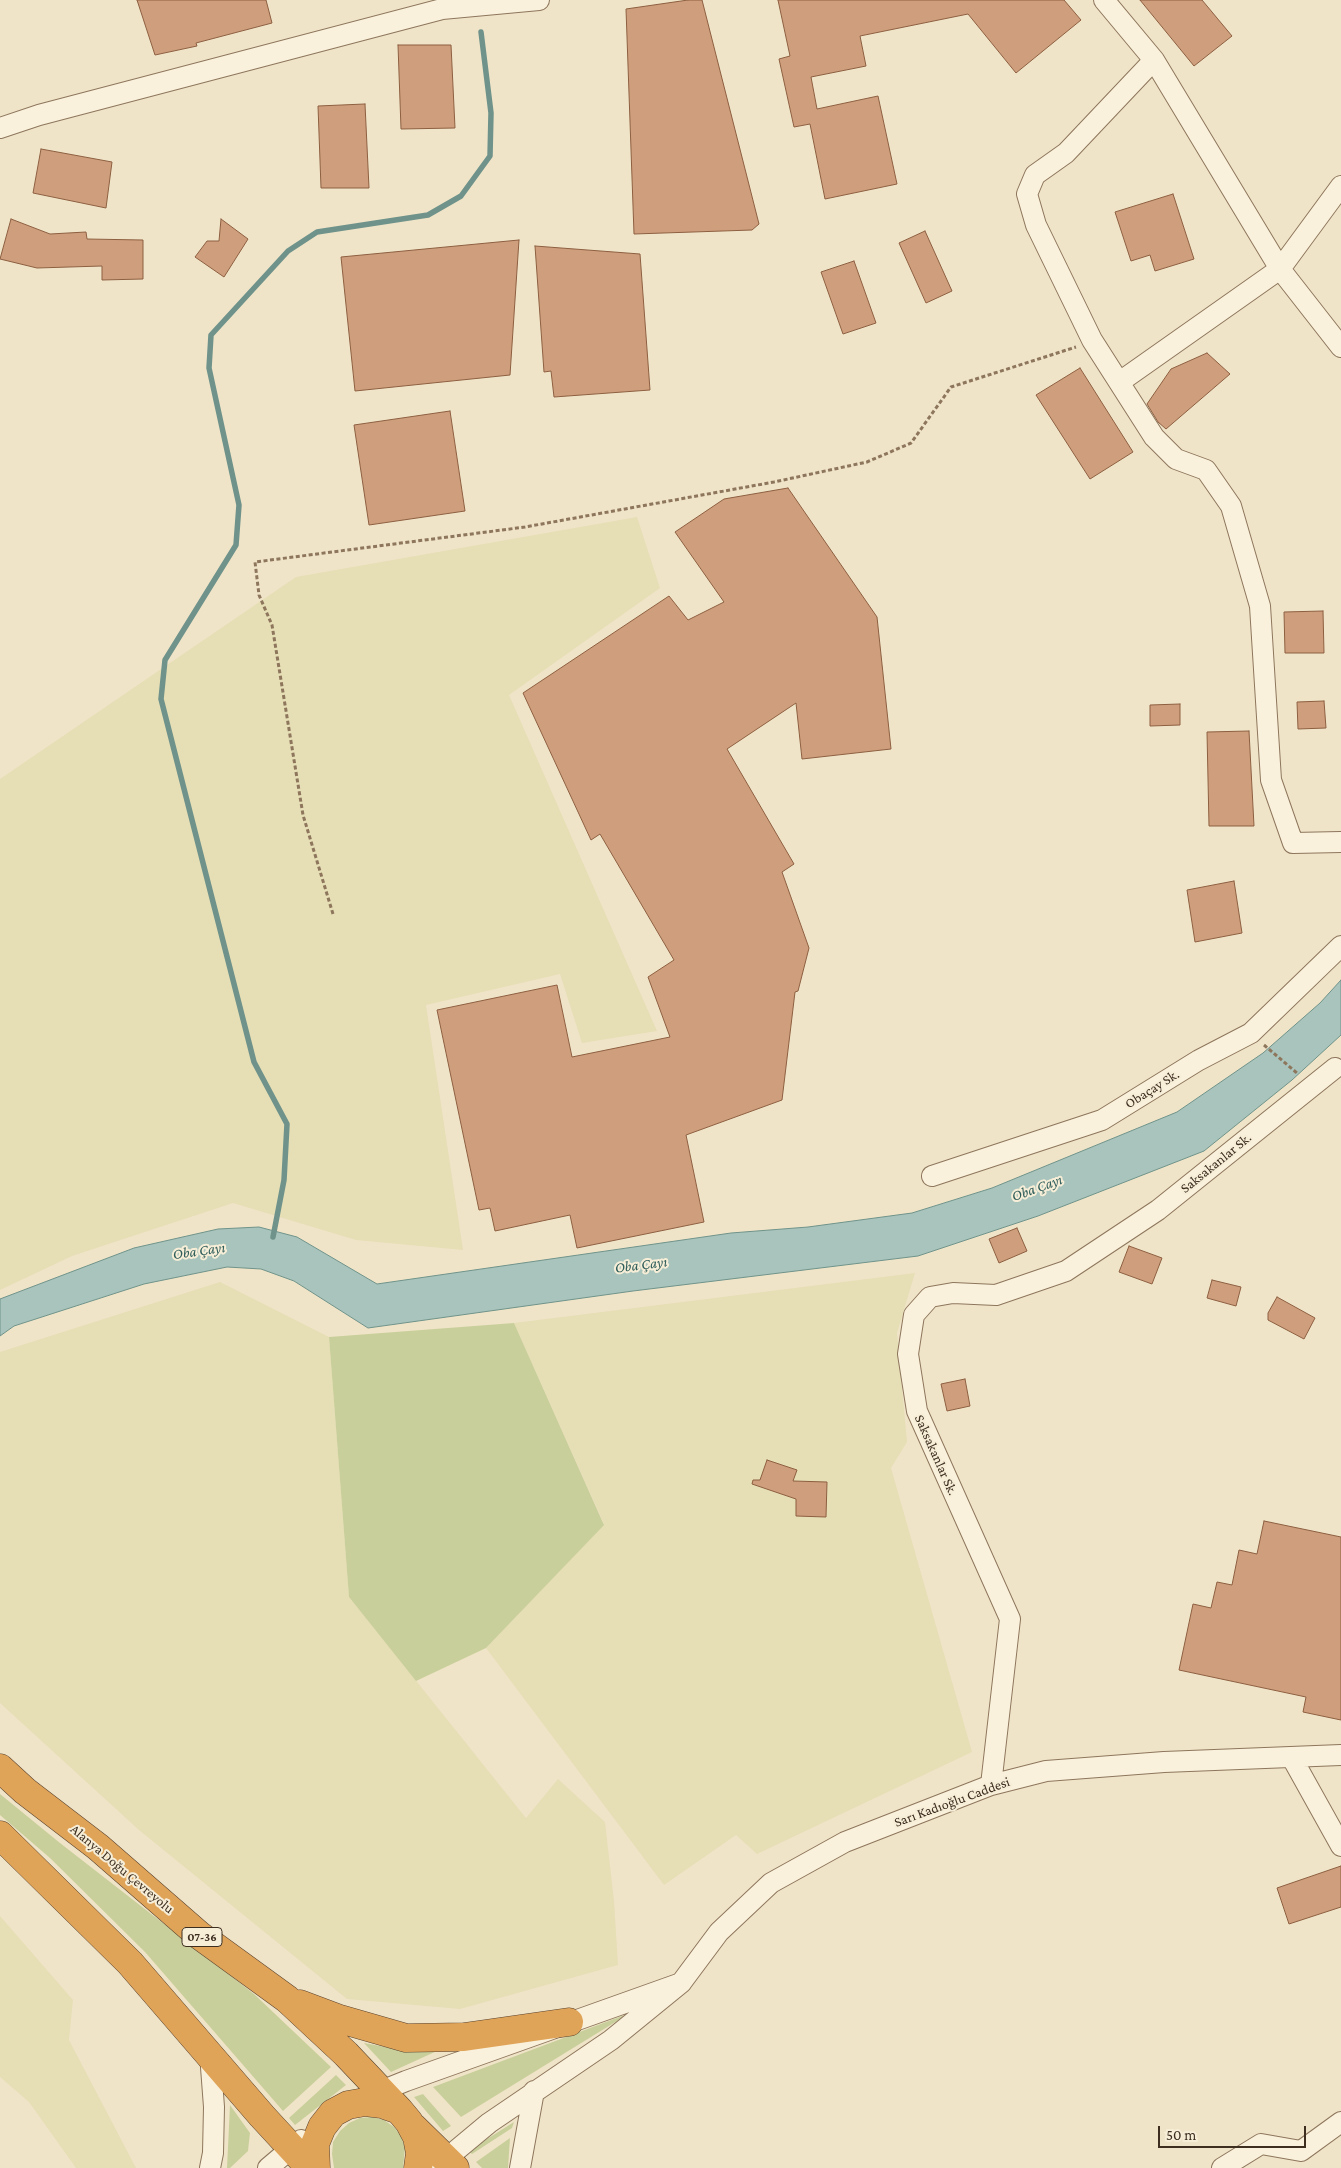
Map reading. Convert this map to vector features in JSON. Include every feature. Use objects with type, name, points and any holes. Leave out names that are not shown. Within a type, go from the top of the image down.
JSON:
[{"type":"highway","name":"Alanya Doğu Çevreyolu","points":[[0,1768],[25,1791],[98,1846],[199,1935],[287,1999],[346,2054],[445,2165]]},
{"type":"highway","points":[[0,1835],[130,1963],[310,2168]]},
{"type":"highway","points":[[287,1999],[340,2019],[406,2038],[464,2037],[569,2022]]},
{"type":"highway","points":[[316,2168],[315,2144],[322,2127],[341,2109],[365,2102],[396,2108]]},
{"type":"highway","name":"07-36","points":[[396,2108],[417,2137],[420,2154],[418,2168]]},
{"type":"street","points":[[0,128],[48,112],[442,9],[538,0]]},
{"type":"street","points":[[1104,0],[1154,60],[1280,269],[1341,347]]},
{"type":"street","points":[[1154,60],[1066,153],[1035,175],[1027,194],[1036,225],[1092,340],[1121,382],[1154,436],[1176,458],[1206,470],[1230,506],[1260,606],[1271,780],[1293,843],[1341,842]]},
{"type":"street","points":[[1121,382],[1280,269],[1341,186]]},
{"type":"street","name":"Obaçay Sk.","points":[[932,1176],[1102,1120],[1199,1060],[1251,1033],[1341,946]]},
{"type":"street","name":"Saksakanlar Sk.","points":[[991,1785],[1010,1619],[916,1411],[908,1354],[914,1315],[930,1297],[953,1293],[996,1295],[1066,1271],[1158,1210],[1335,1068]]},
{"type":"street","name":"Sarı Kadıoğlu Caddesi","points":[[445,2165],[489,2123],[611,2040],[681,1983],[719,1932],[771,1883],[845,1842],[991,1785],[1046,1772],[1164,1762],[1341,1755]]},
{"type":"street","points":[[1292,1758],[1341,1846]]},
{"type":"street","points":[[396,2108],[569,2022],[681,1983]]},
{"type":"street","points":[[210,2054],[214,2106],[213,2154],[210,2168]]},
{"type":"street","points":[[520,2168],[534,2091]]},
{"type":"street","points":[[268,2168],[341,2109]]},
{"type":"street","points":[[1222,2168],[1261,2144],[1301,2151],[1341,2122]]},
{"type":"path","points":[[333,914],[303,815],[272,625],[259,595],[255,562],[525,527],[765,484],[866,462],[912,443],[951,387],[1065,351],[1092,340]]},
{"type":"path","points":[[1251,1033],[1312,1086]]},
{"type":"shaded area","points":[[637,517],[660,588],[509,695],[657,1031],[582,1043],[560,974],[426,1005],[463,1250],[356,1240],[233,1203],[72,1256],[0,1290],[0,779],[296,577]]},
{"type":"shaded area","points":[[915,1273],[897,1333],[907,1442],[891,1468],[972,1752],[757,1854],[736,1835],[664,1885],[486,1648],[604,1524],[514,1323]]},
{"type":"shaded area","points":[[220,1282],[329,1337],[349,1597],[526,1818],[558,1779],[605,1822],[614,1901],[618,1965],[460,2009],[347,1999],[139,1830],[0,1703],[0,1352]]},
{"type":"shaded area","points":[[0,1916],[73,2000],[69,2040],[136,2168],[76,2168],[29,2102],[0,2077]]},
{"type":"green space","points":[[514,1323],[604,1525],[486,1648],[416,1681],[349,1597],[329,1337]]},
{"type":"green space","points":[[0,1794],[254,1994],[331,2067],[283,2111],[145,1952],[50,1858],[0,1815]]},
{"type":"green space","points":[[630,2013],[461,2117],[433,2087]]},
{"type":"green space","points":[[364,2043],[402,2050],[437,2051],[391,2072]]},
{"type":"green space","points":[[336,2075],[346,2085],[295,2125],[289,2118]]},
{"type":"green space","points":[[423,2094],[451,2126],[443,2131],[414,2097]]},
{"type":"green space","points":[[230,2105],[250,2133],[248,2151],[230,2168],[227,2168]]},
{"type":"green space","points":[[372,2117],[384,2120],[394,2127],[401,2136],[405,2148],[403,2168],[334,2168],[333,2142],[340,2131],[349,2123],[360,2118]]},
{"type":"green space","points":[[514,2122],[512,2128],[472,2154],[468,2151]]},
{"type":"green space","points":[[510,2138],[508,2168],[482,2168],[476,2162]]},
{"type":"water","name":"Oba Çayı","points":[[1341,980],[1341,1035],[1292,1080],[1204,1151],[1038,1216],[918,1256],[633,1291],[368,1328],[294,1281],[261,1269],[227,1267],[144,1284],[14,1326],[0,1336],[0,1299],[134,1248],[218,1229],[259,1227],[297,1237],[377,1284],[731,1233],[808,1227],[912,1213],[992,1188],[1177,1112],[1263,1053],[1320,1003]]},
{"type":"building","points":[[137,0],[266,0],[272,23],[196,43],[197,46],[155,55]]},
{"type":"building","points":[[688,0],[702,0],[759,224],[752,230],[634,234],[626,9]]},
{"type":"building","points":[[778,0],[1064,0],[1081,20],[1016,73],[968,14],[860,36],[866,66],[811,77],[817,109],[878,96],[897,184],[825,199],[810,124],[794,127],[779,59],[790,56]]},
{"type":"building","points":[[1140,0],[1202,0],[1232,36],[1194,66]]},
{"type":"building","points":[[398,45],[451,45],[455,128],[401,129]]},
{"type":"building","points":[[365,104],[369,188],[321,188],[318,106]]},
{"type":"building","points":[[41,149],[112,162],[106,208],[33,193]]},
{"type":"building","points":[[1173,194],[1194,259],[1155,271],[1150,255],[1131,261],[1115,212]]},
{"type":"building","points":[[11,219],[50,234],[86,232],[87,239],[143,240],[143,279],[102,280],[102,266],[37,268],[0,259]]},
{"type":"building","points":[[221,219],[248,239],[224,277],[195,257],[207,241],[219,241]]},
{"type":"building","points":[[925,231],[952,291],[926,303],[899,243]]},
{"type":"building","points":[[519,240],[510,375],[355,391],[341,257]]},
{"type":"building","points":[[535,246],[640,254],[650,390],[554,397],[551,371],[544,372]]},
{"type":"building","points":[[854,261],[876,323],[843,334],[821,272]]},
{"type":"building","points":[[1207,353],[1230,374],[1166,429],[1158,422],[1147,404],[1171,369]]},
{"type":"building","points":[[1080,368],[1133,452],[1090,479],[1036,395]]},
{"type":"building","points":[[450,411],[465,511],[369,525],[354,425]]},
{"type":"building","points":[[788,488],[877,617],[891,749],[802,759],[796,703],[727,749],[794,864],[782,872],[809,948],[798,991],[795,992],[782,1100],[686,1135],[704,1222],[577,1248],[570,1215],[495,1231],[490,1208],[479,1210],[437,1010],[557,985],[572,1057],[670,1037],[648,977],[674,960],[600,834],[591,840],[523,693],[669,596],[688,620],[724,602],[675,532],[724,499]]},
{"type":"building","points":[[1323,611],[1324,653],[1285,653],[1284,612]]},
{"type":"building","points":[[1324,701],[1326,728],[1298,729],[1297,702]]},
{"type":"building","points":[[1180,704],[1180,725],[1150,726],[1150,705]]},
{"type":"building","points":[[1249,731],[1254,826],[1209,826],[1207,732]]},
{"type":"building","points":[[1234,881],[1242,933],[1195,942],[1187,890]]},
{"type":"building","points":[[1017,1228],[1027,1251],[999,1263],[989,1239]]},
{"type":"building","points":[[1129,1246],[1162,1258],[1152,1284],[1119,1272]]},
{"type":"building","points":[[1212,1280],[1241,1287],[1236,1306],[1207,1298]]},
{"type":"building","points":[[1277,1297],[1315,1318],[1304,1339],[1268,1320],[1268,1313]]},
{"type":"building","points":[[965,1379],[970,1406],[947,1411],[941,1384]]},
{"type":"building","points":[[767,1460],[797,1470],[793,1481],[827,1482],[826,1517],[796,1516],[796,1499],[752,1484],[753,1480],[760,1480]]},
{"type":"building","points":[[1264,1521],[1341,1537],[1341,1720],[1303,1712],[1306,1697],[1179,1670],[1193,1604],[1211,1608],[1217,1582],[1232,1585],[1239,1550],[1257,1554]]},
{"type":"building","points":[[1341,1866],[1341,1907],[1289,1924],[1277,1888]]},
{"type":"waterway","points":[[273,1237],[284,1180],[287,1124],[254,1062],[161,699],[165,660],[236,545],[239,505],[209,368],[211,335],[288,251],[317,232],[428,215],[461,196],[490,156],[491,113],[481,32]]}]
